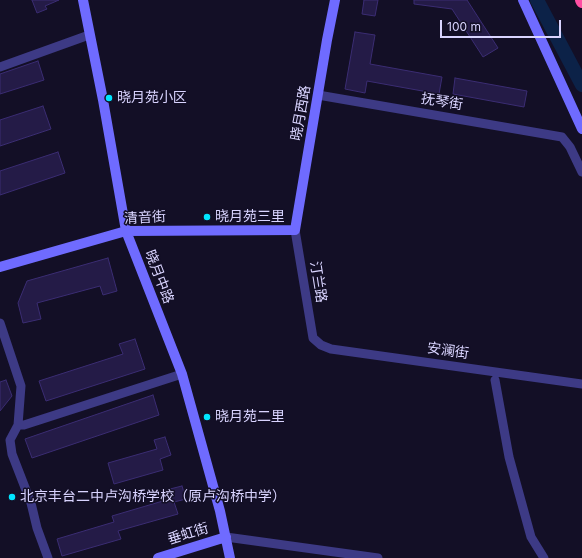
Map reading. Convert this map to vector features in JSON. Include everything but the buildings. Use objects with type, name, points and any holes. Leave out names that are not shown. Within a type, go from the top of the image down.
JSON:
[{"type":"street","name":"晓月中路","points":[[83,0],[103,100],[126,231],[182,374],[220,511],[230,558]]},
{"type":"street","name":"晓月西路","points":[[295,230],[335,0]]},
{"type":"street","points":[[523,0],[582,129]]},
{"type":"street","points":[[0,67],[90,35]]},
{"type":"street","name":"抚琴街","points":[[318,95],[562,137],[570,147],[582,172]]},
{"type":"street","name":"清音街","points":[[0,267],[126,231],[295,230]]},
{"type":"street","name":"汀兰路","points":[[295,230],[313,338]]},
{"type":"street","points":[[0,323],[21,386],[18,425],[10,440],[12,454],[31,503],[37,528],[48,558]]},
{"type":"street","name":"安澜街","points":[[313,338],[321,346],[331,349],[582,384]]},
{"type":"street","points":[[18,425],[24,425],[182,374]]},
{"type":"street","points":[[496,380],[508,457],[531,536],[544,558]]},
{"type":"street","points":[[226,538],[378,558]]},
{"type":"street","name":"垂虹街","points":[[158,558],[226,538]]},
{"type":"waterway","points":[[537,0],[582,85]]},
{"type":"place","name":"晓月苑小区","points":[[109,98]]},
{"type":"place","name":"晓月苑三里","points":[[207,217]]},
{"type":"place","name":"晓月苑二里","points":[[207,417]]},
{"type":"place","name":"北京丰台二中卢沟桥学校（原卢沟桥中学）","points":[[12,497]]}]
